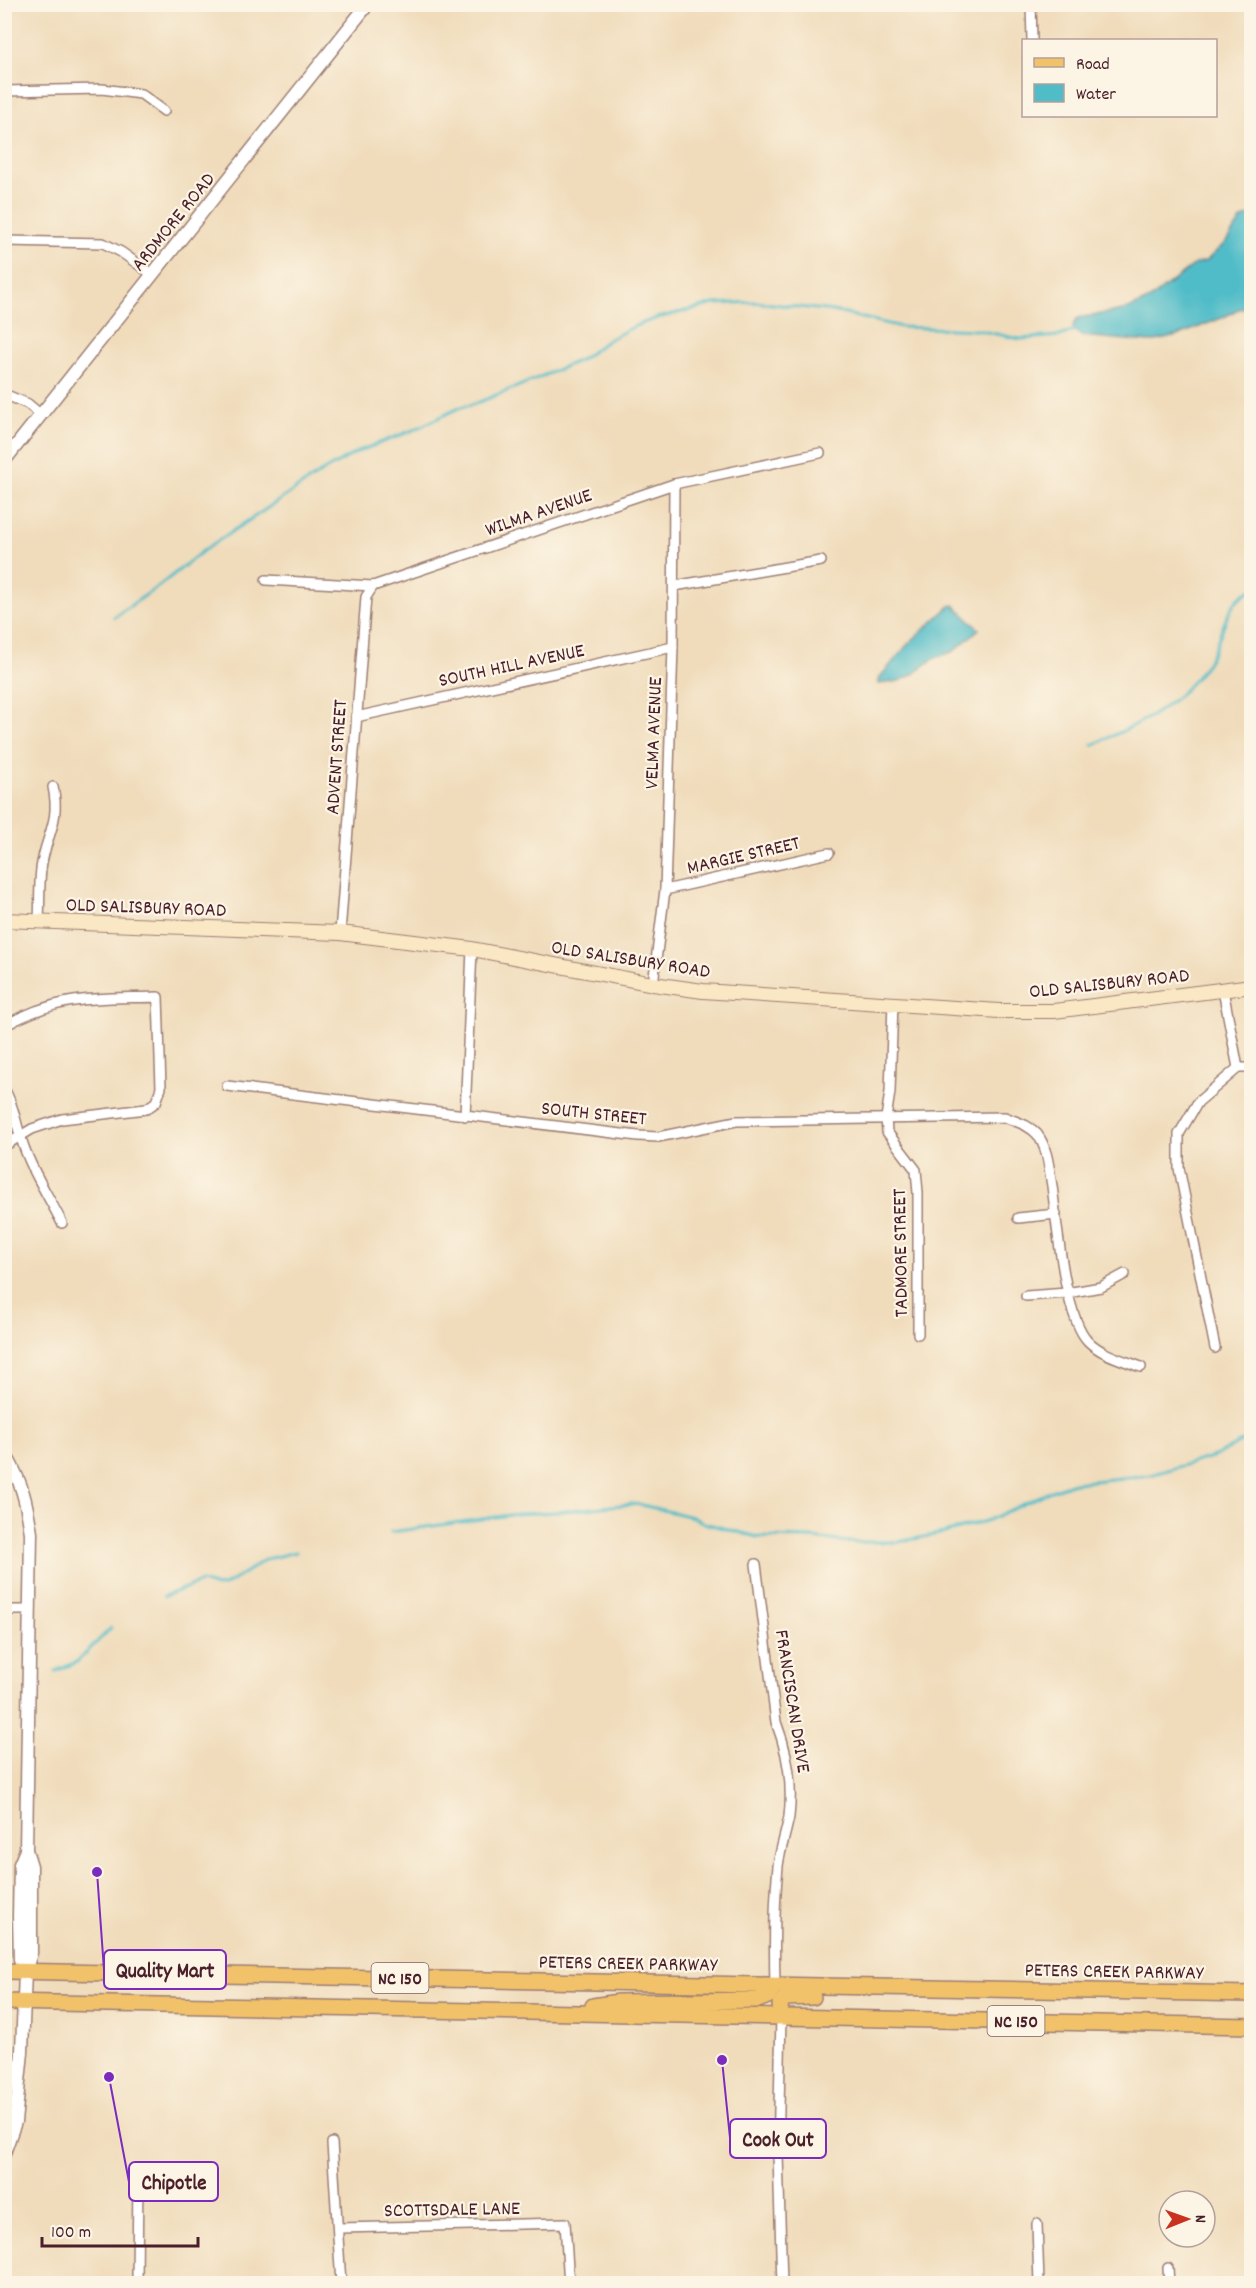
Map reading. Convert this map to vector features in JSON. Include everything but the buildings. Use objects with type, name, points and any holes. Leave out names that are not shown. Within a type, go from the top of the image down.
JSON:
[{"type":"main road","name":"OLD SALISBURY ROAD","points":[[4,920],[340,933],[472,949],[653,984],[703,991],[893,1002],[999,1011],[1054,1011],[1251,986]]},
{"type":"main road","name":"PETERS CREEK PARKWAY","points":[[4,1971],[1251,1994]]},
{"type":"main road","points":[[581,2013],[598,2004],[619,2002],[758,2000],[768,1996],[775,1986]]},
{"type":"main road","points":[[781,2016],[780,2004],[785,1998],[912,1996],[926,1987]]},
{"type":"main road","name":"NC 150","points":[[4,2002],[1251,2026]]},
{"type":"street","name":"ARDMORE ROAD","points":[[4,460],[368,4]]},
{"type":"street","points":[[1032,4],[1032,39]]},
{"type":"street","points":[[4,91],[102,89],[141,94],[164,111]]},
{"type":"street","points":[[4,241],[103,243],[121,252],[153,275]]},
{"type":"street","points":[[4,394],[28,404],[41,415]]},
{"type":"street","name":"WILMA AVENUE","points":[[266,580],[373,586],[674,484],[820,453]]},
{"type":"street","name":"VELMA AVENUE","points":[[653,984],[665,890],[673,647],[674,484]]},
{"type":"street","points":[[674,586],[821,561]]},
{"type":"street","name":"ADVENT STREET","points":[[340,933],[366,597],[373,586]]},
{"type":"street","name":"SOUTH HILL AVENUE","points":[[356,717],[673,647]]},
{"type":"street","points":[[39,921],[41,871],[57,804],[53,787]]},
{"type":"street","name":"MARGIE STREET","points":[[665,890],[829,853]]},
{"type":"street","points":[[465,1116],[472,949]]},
{"type":"street","points":[[1223,990],[1238,1068]]},
{"type":"street","points":[[4,1026],[42,1008],[71,1000],[158,998],[161,1088],[159,1097],[146,1109],[62,1119],[39,1126],[4,1146]]},
{"type":"street","name":"TADMORE STREET","points":[[893,1002],[887,1132],[916,1170],[918,1334]]},
{"type":"street","points":[[1215,1348],[1181,1178],[1179,1134],[1198,1102],[1238,1068],[1251,1068]]},
{"type":"street","name":"SOUTH STREET","points":[[227,1086],[465,1116],[658,1137],[736,1121],[1005,1117],[1028,1126],[1038,1135],[1048,1158],[1056,1215]]},
{"type":"street","points":[[4,1089],[14,1107],[20,1137],[62,1223]]},
{"type":"street","points":[[1018,1218],[1056,1215],[1074,1317],[1089,1342],[1110,1356],[1141,1367]]},
{"type":"street","points":[[1026,1296],[1068,1293],[1101,1287],[1125,1274]]},
{"type":"street","points":[[4,1452],[18,1476],[25,1496],[31,1533],[26,1850],[20,1864],[19,1916],[20,1959],[25,1971],[22,2052],[15,2122],[4,2153]]},
{"type":"street","name":"FRANCISCAN DRIVE","points":[[756,1564],[776,1722],[790,1774],[789,1817],[778,1864],[774,1930],[775,1986]]},
{"type":"street","points":[[4,1610],[30,1610]]},
{"type":"street","points":[[781,2016],[778,2155],[782,2283]]},
{"type":"street","points":[[332,2143],[341,2283]]},
{"type":"street","points":[[137,2283],[138,2171]]},
{"type":"street","name":"SCOTTSDALE LANE","points":[[339,2228],[565,2223],[569,2283]]},
{"type":"street","points":[[1037,2224],[1039,2283]]},
{"type":"street","points":[[1168,2268],[1169,2283]]},
{"type":"water","points":[[1252,216],[1251,307],[1238,309],[1177,336],[1151,342],[1081,336],[1074,330],[1073,325],[1078,318],[1129,309],[1150,299],[1195,264],[1206,261],[1226,242],[1241,220]]},
{"type":"water","points":[[954,605],[979,629],[954,651],[933,659],[912,675],[899,681],[878,684],[880,677],[909,643],[950,606]]},
{"type":"waterway","points":[[114,617],[159,586],[204,550],[325,470],[359,451],[582,359],[608,340],[657,318],[714,304],[756,302],[833,311],[901,327],[977,330],[1020,339],[1060,336],[1077,329]]},
{"type":"waterway","points":[[1092,745],[1141,722],[1183,692],[1207,663],[1235,603],[1252,590]]},
{"type":"waterway","points":[[391,1532],[517,1514],[631,1504],[692,1517],[704,1523],[757,1537],[898,1542],[944,1533],[989,1520],[1051,1491],[1074,1483],[1150,1475],[1215,1456],[1252,1436]]},
{"type":"waterway","points":[[164,1596],[201,1582],[217,1587],[224,1586],[266,1559],[296,1552]]},
{"type":"waterway","points":[[56,1671],[77,1662],[111,1628]]},
{"type":"place","name":"Quality Mart","points":[[97,1872]]},
{"type":"place","name":"Cook Out","points":[[722,2060]]},
{"type":"place","name":"Chipotle","points":[[109,2077]]}]
